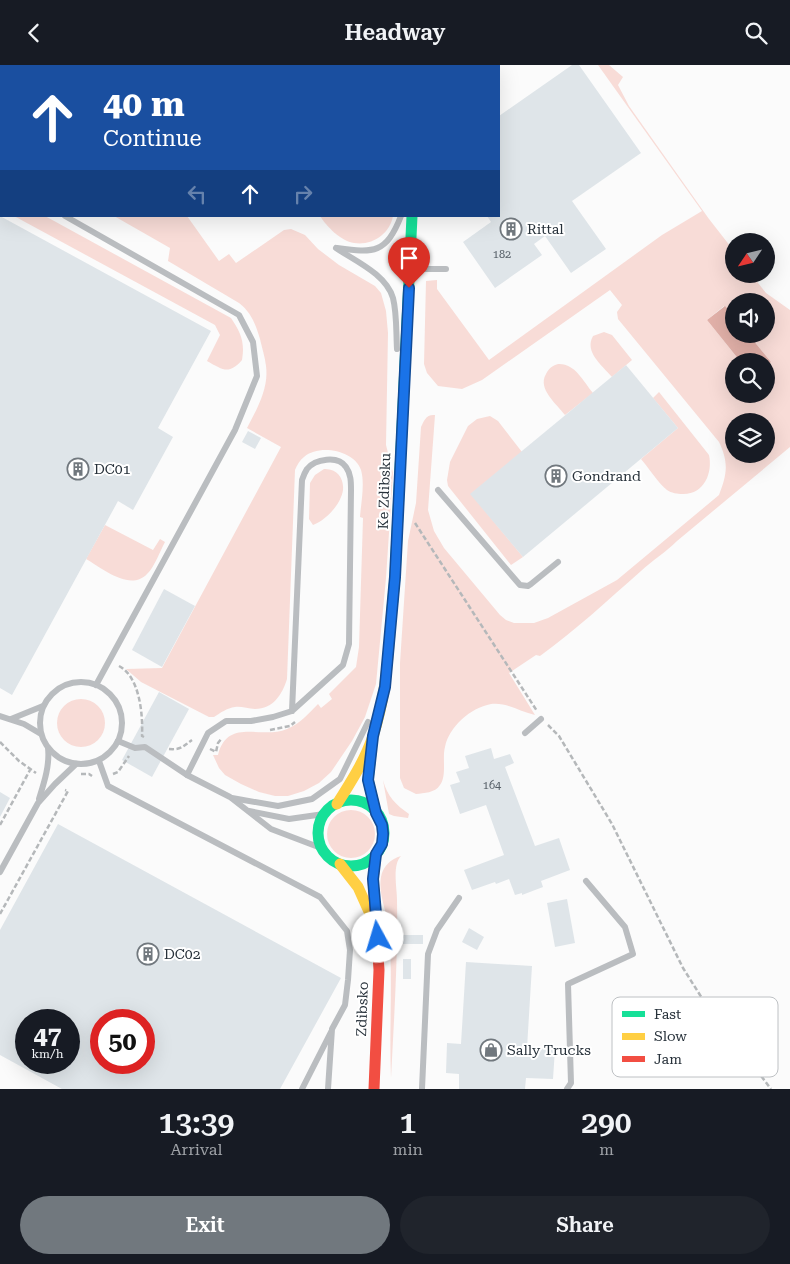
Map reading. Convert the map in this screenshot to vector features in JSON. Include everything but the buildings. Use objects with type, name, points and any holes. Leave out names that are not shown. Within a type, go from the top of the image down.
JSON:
[{"type":"main road","name":"Ke Zdibsku","points":[[376,813],[368,780],[373,736],[385,687],[395,577],[412,217]]},
{"type":"main road","name":"Ke Zdibsku","points":[[337,804],[357,772],[373,736]]},
{"type":"main road","points":[[346,801],[359,802],[376,813],[382,825],[382,844],[369,861],[353,866],[340,864],[328,857],[321,848],[318,834],[321,820],[324,814],[337,804],[346,801]]},
{"type":"main road","name":"Zdibsko","points":[[374,1089],[379,970],[373,879],[376,854]]},
{"type":"main road","name":"Zdibsko","points":[[340,864],[358,887],[368,906],[377,931]]},
{"type":"lane","points":[[67,217],[239,315],[253,342],[257,376],[235,430],[96,685]]},
{"type":"lane","points":[[397,353],[395,308],[388,287],[374,274],[336,248],[366,251],[376,249],[390,239],[401,217]]},
{"type":"lane","points":[[410,269],[446,269]]},
{"type":"lane","points":[[398,363],[401,451]]},
{"type":"lane","points":[[187,775],[208,733],[226,721],[251,721],[292,711],[343,665],[349,644],[350,476],[345,466],[337,461],[315,462],[307,470],[302,480],[292,711]]},
{"type":"lane","points":[[438,490],[520,585],[528,586],[558,562]]},
{"type":"lane","points":[[84,682],[96,685],[110,694],[119,708],[122,725],[118,741],[107,756],[99,761],[76,764],[60,759],[48,747],[41,734],[40,720],[43,706],[60,687],[71,683],[84,682]]},
{"type":"lane","points":[[230,797],[278,806],[312,799],[340,779],[385,687]]},
{"type":"lane","points":[[10,719],[43,706]]},
{"type":"lane","points":[[0,716],[24,724],[41,734]]},
{"type":"lane","points":[[525,733],[541,719]]},
{"type":"lane","points":[[118,741],[135,748],[145,747],[187,775],[230,797],[271,829],[321,848]]},
{"type":"lane","points":[[0,873],[38,803],[46,778],[49,756],[48,747]]},
{"type":"lane","points":[[99,761],[108,786],[320,897],[347,931],[350,951],[344,1005],[302,1089]]},
{"type":"lane","points":[[38,803],[76,764]]},
{"type":"lane","points":[[248,811],[289,819],[324,814]]},
{"type":"lane","points":[[567,1089],[571,1083],[568,984],[633,954],[625,927],[586,881]]},
{"type":"lane","points":[[422,1089],[428,954],[437,930],[459,898]]},
{"type":"lane","points":[[328,1089],[332,1029]]},
{"type":"path","points":[[398,515],[409,518],[420,529],[541,719],[559,736],[612,824],[683,968],[702,997]]},
{"type":"path","points":[[110,661],[124,669],[135,687],[142,708],[142,736],[149,739]]},
{"type":"path","points":[[263,730],[290,726],[297,721]]},
{"type":"path","points":[[163,746],[177,749],[186,746],[191,740],[216,752],[218,743],[224,735]]},
{"type":"path","points":[[0,825],[30,769]]},
{"type":"path","points":[[762,1077],[771,1089]]},
{"type":"shaded area","points":[[598,65],[609,65],[623,77],[618,85],[629,106],[725,239],[725,283],[758,283],[766,293],[725,293],[725,307],[707,320],[734,353],[725,353],[725,403],[775,403],[775,353],[764,353],[755,343],[775,343],[775,299],[790,310],[790,447],[775,459],[775,413],[725,413],[725,459],[719,442],[618,319],[617,312],[622,305],[610,290],[482,380],[462,389],[438,386],[427,373],[424,364],[426,281],[437,280],[437,289],[489,360],[662,235],[702,211]]},
{"type":"shaded area","points":[[16,217],[47,217],[231,318],[241,338],[243,348],[242,360],[233,368],[222,369],[207,361],[220,335],[215,325]]},
{"type":"shaded area","points":[[116,217],[188,217],[219,261],[229,254],[236,263],[284,230],[291,229],[305,235],[318,249],[339,265],[375,286],[381,293],[386,311],[388,333],[386,445],[393,473],[376,684],[365,717],[352,741],[331,772],[319,783],[304,791],[288,796],[275,796],[259,792],[241,784],[225,775],[219,768],[213,755],[218,755],[223,743],[229,736],[237,733],[277,732],[296,724],[318,704],[321,708],[332,699],[329,694],[356,667],[359,647],[363,518],[360,517],[363,487],[361,470],[351,458],[336,451],[327,450],[310,453],[304,457],[295,470],[287,679],[279,696],[272,704],[255,709],[232,708],[214,717],[209,717],[141,682],[126,669],[162,668],[281,447],[247,428],[255,413],[266,382],[265,359],[255,324],[250,315],[239,303],[168,261],[170,248]]},
{"type":"shaded area","points":[[321,217],[393,217],[384,233],[367,243],[349,242],[326,225]]},
{"type":"shaded area","points":[[725,306],[725,342],[707,320]]},
{"type":"shaded area","points":[[604,332],[612,335],[632,360],[612,377],[592,353],[591,342],[593,336]]},
{"type":"shaded area","points":[[726,343],[755,343],[764,353],[734,353]]},
{"type":"shaded area","points":[[558,364],[564,364],[574,370],[593,393],[565,415],[549,396],[544,385],[547,372]]},
{"type":"shaded area","points":[[659,392],[709,455],[710,469],[708,476],[696,491],[682,494],[670,492],[660,483],[641,459],[678,428],[653,398]]},
{"type":"shaded area","points":[[435,415],[428,510],[434,531],[444,548],[500,615],[514,623],[534,623],[548,618],[617,580],[719,495],[726,463],[771,463],[566,636],[540,656],[536,655],[509,673],[535,715],[497,704],[483,706],[468,714],[451,732],[447,740],[444,751],[444,772],[438,788],[416,794],[404,788],[400,778],[400,663],[408,541],[416,503],[421,427],[426,418]]},
{"type":"shaded area","points":[[490,416],[498,421],[522,452],[471,494],[523,557],[511,565],[448,486],[447,480],[450,462],[468,426],[477,419]]},
{"type":"shaded area","points":[[324,469],[330,469],[338,474],[341,478],[343,492],[333,510],[313,525],[309,519],[310,483],[315,475]]},
{"type":"shaded area","points":[[105,525],[153,550],[160,539],[165,542],[147,574],[133,581],[124,580],[86,559]]},
{"type":"shaded area","points":[[76,699],[86,699],[98,706],[105,718],[105,728],[98,740],[86,747],[76,747],[68,743],[61,736],[57,728],[57,718],[61,710],[68,703]]},
{"type":"shaded area","points":[[383,780],[393,800],[409,814],[408,818],[389,814]]},
{"type":"shaded area","points":[[346,810],[356,810],[368,817],[375,829],[375,839],[368,851],[356,858],[346,858],[338,854],[331,847],[327,839],[327,829],[331,821],[338,814]]},
{"type":"shaded area","points":[[401,856],[398,860],[396,871],[396,989],[391,1078],[389,929],[380,883],[386,866]]},
{"type":"traffic: fast","points":[[392,609],[412,217]]},
{"type":"traffic: fast","points":[[371,753],[368,780],[376,813]]},
{"type":"traffic: fast","points":[[351,800],[363,803],[374,810],[381,821],[384,833],[381,845],[374,856],[363,863],[351,866],[339,863],[328,856],[321,845],[318,833],[321,821],[328,810],[339,803],[351,800]]},
{"type":"traffic: slow","points":[[337,804],[362,762],[378,721],[386,673],[392,609]]},
{"type":"traffic: slow","points":[[340,864],[358,887],[371,916]]},
{"type":"traffic: jam","points":[[374,1089],[379,970],[373,879],[376,854]]},
{"type":"place","name":"Rittal","points":[[511,229]]},
{"type":"place","name":"DC01","points":[[78,469]]},
{"type":"place","name":"Gondrand","points":[[556,476]]},
{"type":"place","name":"DC02","points":[[148,954]]},
{"type":"place","name":"Sally Trucks","points":[[491,1050]]},
{"type":"route","points":[[378,937],[373,879],[376,854],[382,844],[383,834],[368,780],[373,736],[385,687],[395,577],[409,288]]}]
